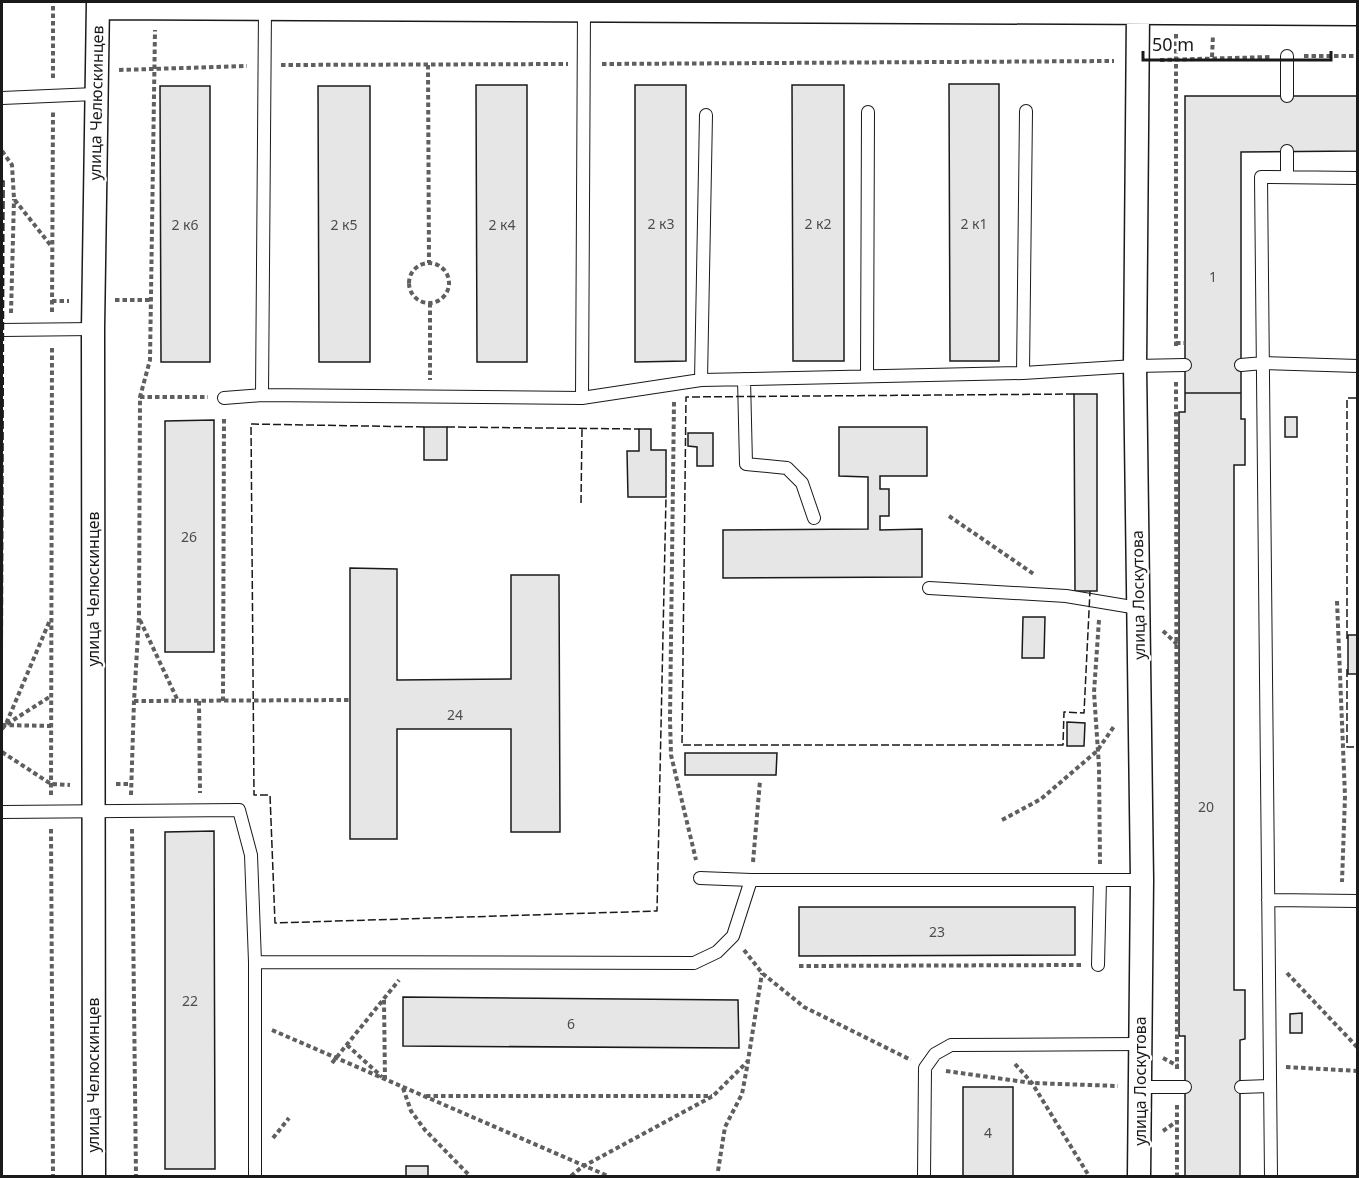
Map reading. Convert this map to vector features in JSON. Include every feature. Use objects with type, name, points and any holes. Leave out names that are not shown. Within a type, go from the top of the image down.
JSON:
[{"type":"street","points":[[98,5],[265,9],[1138,13],[1176,13],[1237,7],[1358,14]]},
{"type":"street","name":"улица Челюскинцев","points":[[94,1176],[93,329],[98,5]]},
{"type":"street","name":"улица Лоскутова","points":[[1138,13],[1135,366],[1142,880],[1139,1176]]},
{"type":"lane","points":[[262,395],[265,9]]},
{"type":"lane","points":[[582,398],[584,11]]},
{"type":"lane","points":[[1287,56],[1287,96]]},
{"type":"lane","points":[[2,98],[95,94]]},
{"type":"lane","points":[[1023,373],[1026,111]]},
{"type":"lane","points":[[867,376],[868,112]]},
{"type":"lane","points":[[701,380],[706,115]]},
{"type":"lane","points":[[1287,152],[1287,177]]},
{"type":"lane","points":[[1271,1176],[1261,177],[1358,178]]},
{"type":"lane","points":[[6,330],[93,329]]},
{"type":"lane","points":[[1241,365],[1263,363],[1358,366]]},
{"type":"lane","points":[[224,398],[262,395],[582,398],[701,380],[1023,373],[1181,364]]},
{"type":"lane","points":[[744,379],[746,464],[787,468],[802,483],[814,518]]},
{"type":"lane","points":[[929,588],[1066,596],[1138,608]]},
{"type":"lane","points":[[2,812],[239,810],[251,855],[255,962],[255,1176]]},
{"type":"lane","points":[[700,878],[1142,880]]},
{"type":"lane","points":[[255,962],[694,963],[717,952],[733,936],[751,880]]},
{"type":"lane","points":[[1098,965],[1100,880]]},
{"type":"lane","points":[[1268,900],[1358,901]]},
{"type":"lane","points":[[924,1176],[926,1068],[935,1054],[951,1045],[1139,1044]]},
{"type":"lane","points":[[1241,1087],[1269,1086]]},
{"type":"lane","points":[[1140,1087],[1181,1087]]},
{"type":"path","points":[[53,2],[51,616],[53,1176]]},
{"type":"path","points":[[136,1176],[131,784],[138,618],[140,397],[150,360],[156,33],[151,8]]},
{"type":"path","points":[[1176,13],[1176,343],[1181,364],[1181,1087],[1177,1176]]},
{"type":"path","points":[[1212,58],[1213,25]]},
{"type":"path","points":[[96,71],[428,64],[1138,61],[1358,56]]},
{"type":"path","points":[[428,64],[429,263]]},
{"type":"path","points":[[2,151],[12,165],[14,200],[6,330]]},
{"type":"path","points":[[14,200],[52,247]]},
{"type":"path","points":[[429,263],[438,265],[449,279],[449,288],[445,295],[438,301],[430,303],[414,296],[410,288],[410,279],[414,271],[421,265],[429,263]]},
{"type":"path","points":[[114,300],[151,300]]},
{"type":"path","points":[[52,301],[78,301]]},
{"type":"path","points":[[430,303],[430,396]]},
{"type":"path","points":[[1176,343],[1185,344]]},
{"type":"path","points":[[674,384],[671,755],[700,878]]},
{"type":"path","points":[[140,397],[224,398],[223,701]]},
{"type":"path","points":[[949,516],[1066,596]]},
{"type":"path","points":[[1337,601],[1345,795],[1341,901]]},
{"type":"path","points":[[1100,602],[1094,692],[1100,880]]},
{"type":"path","points":[[3,726],[51,616]]},
{"type":"path","points":[[138,618],[178,701]]},
{"type":"path","points":[[1002,820],[1041,799],[1097,752],[1139,689]]},
{"type":"path","points":[[3,726],[51,696]]},
{"type":"path","points":[[134,701],[350,700]]},
{"type":"path","points":[[198,701],[200,809]]},
{"type":"path","points":[[3,726],[51,726]]},
{"type":"path","points":[[2,752],[51,784],[80,784]]},
{"type":"path","points":[[751,880],[760,781]]},
{"type":"path","points":[[109,784],[131,784]]},
{"type":"path","points":[[733,936],[762,974],[804,1007],[926,1068],[1032,1083],[1140,1087]]},
{"type":"path","points":[[1268,952],[1358,1048]]},
{"type":"path","points":[[332,1064],[413,963]]},
{"type":"path","points":[[800,966],[1098,965]]},
{"type":"path","points":[[718,1171],[725,1127],[742,1094],[762,974]]},
{"type":"path","points":[[384,999],[385,1080]]},
{"type":"path","points":[[255,1022],[582,1167],[608,1176]]},
{"type":"path","points":[[347,1045],[385,1080]]},
{"type":"path","points":[[999,1045],[1032,1083],[1089,1176]]},
{"type":"path","points":[[570,1176],[582,1167],[713,1096],[748,1061]]},
{"type":"path","points":[[1269,1066],[1358,1071]]},
{"type":"path","points":[[403,1088],[411,1111],[425,1130],[470,1176]]},
{"type":"path","points":[[422,1096],[713,1096]]},
{"type":"building","points":[[949,84],[999,84],[999,361],[950,361]]},
{"type":"building","points":[[476,85],[527,85],[527,362],[477,362]]},
{"type":"building","points":[[635,85],[686,85],[686,361],[635,362]]},
{"type":"building","points":[[792,85],[844,85],[844,361],[793,361]]},
{"type":"building","points":[[160,86],[210,86],[210,362],[161,362]]},
{"type":"building","points":[[318,86],[370,86],[370,362],[319,362]]},
{"type":"building","points":[[1185,96],[1358,96],[1358,151],[1241,152],[1241,393],[1185,393]]},
{"type":"building","points":[[1185,393],[1241,393],[1241,419],[1245,419],[1245,465],[1234,465],[1234,990],[1245,990],[1245,1039],[1240,1040],[1240,1176],[1185,1176],[1185,1036],[1179,1036],[1179,412],[1185,412]]},
{"type":"building","points":[[1074,394],[1097,394],[1097,591],[1075,591]]},
{"type":"building","points":[[1285,417],[1297,417],[1297,437],[1285,437]]},
{"type":"building","points":[[214,420],[214,652],[165,652],[165,421]]},
{"type":"building","points":[[424,427],[447,427],[447,460],[424,460]]},
{"type":"building","points":[[839,427],[927,427],[927,476],[880,476],[880,489],[889,489],[889,516],[880,516],[880,530],[922,529],[922,577],[723,578],[723,530],[868,529],[868,477],[839,476]]},
{"type":"building","points":[[639,429],[651,429],[651,450],[666,450],[666,497],[628,497],[627,451],[639,451]]},
{"type":"building","points":[[688,433],[713,433],[713,466],[697,466],[697,447],[688,446]]},
{"type":"building","points":[[350,568],[397,569],[397,680],[511,679],[511,575],[559,575],[560,832],[511,832],[511,729],[397,729],[397,839],[350,839]]},
{"type":"building","points":[[1023,617],[1045,617],[1044,658],[1022,658]]},
{"type":"building","points":[[1348,635],[1358,635],[1358,674],[1348,674]]},
{"type":"building","points":[[1067,722],[1085,723],[1084,746],[1067,746]]},
{"type":"building","points":[[685,753],[777,753],[776,775],[685,775]]},
{"type":"building","points":[[214,831],[215,1169],[165,1169],[165,832]]},
{"type":"building","points":[[799,907],[1075,907],[1075,955],[799,956]]},
{"type":"building","points":[[403,997],[738,1000],[739,1048],[403,1046]]},
{"type":"building","points":[[1302,1013],[1302,1033],[1290,1033],[1290,1014]]},
{"type":"building","points":[[963,1087],[1013,1087],[1013,1176],[963,1176]]},
{"type":"building","points":[[406,1166],[428,1166],[428,1176],[406,1176]]},
{"type":"fence","points":[[2,181],[4,181],[2,718]]},
{"type":"fence","points":[[1074,394],[686,397],[682,745],[1063,745],[1064,712],[1084,713],[1090,591]]},
{"type":"fence","points":[[1347,639],[1347,398],[1358,398]]},
{"type":"fence","points":[[424,427],[251,424],[254,795],[270,795],[275,923],[657,911],[666,497]]},
{"type":"fence","points":[[447,427],[639,429]]},
{"type":"fence","points":[[581,503],[582,429]]},
{"type":"fence","points":[[1347,669],[1347,747],[1358,747]]}]
